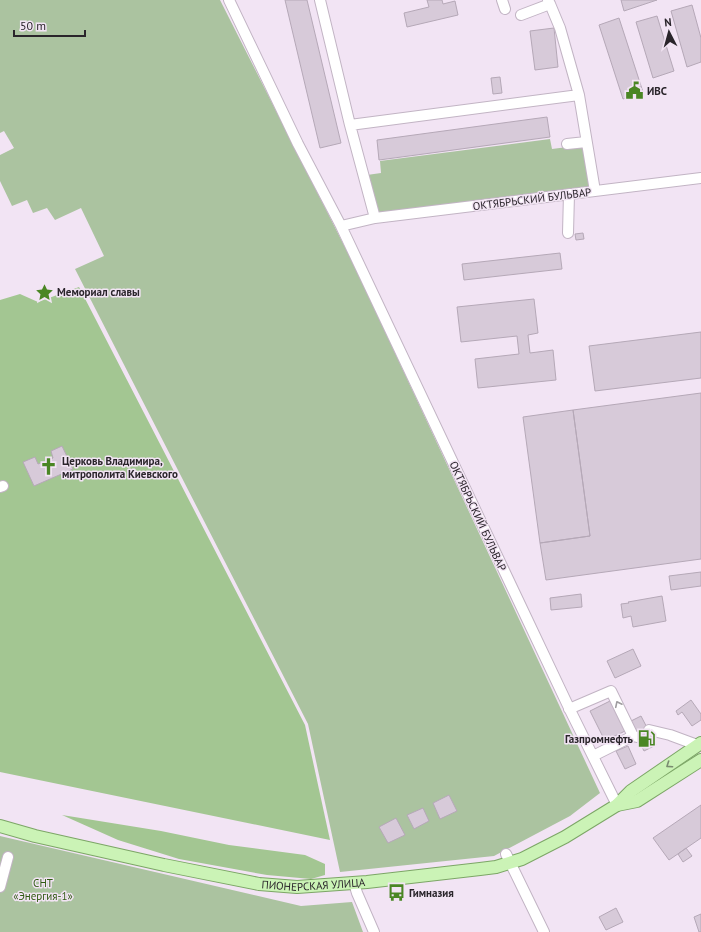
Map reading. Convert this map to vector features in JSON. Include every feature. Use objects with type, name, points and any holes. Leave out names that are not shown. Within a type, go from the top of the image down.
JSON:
[{"type":"main road","points":[[617,805],[631,791],[699,744]]},
{"type":"main road","points":[[617,805],[637,801],[701,760]]},
{"type":"main road","name":"ПИОНЕРСКАЯ УЛИЦА","points":[[0,826],[35,836],[164,865],[259,884],[297,887],[354,883],[496,867],[509,859],[532,855],[565,837],[617,805]]},
{"type":"street","name":"ОКТЯБРЬСКИЙ БУЛЬВАР","points":[[229,0],[298,144],[341,226],[569,709],[617,805]]},
{"type":"street","points":[[320,0],[350,125],[375,218]]},
{"type":"street","points":[[521,15],[549,2],[560,28],[579,95],[595,191]]},
{"type":"street","points":[[350,125],[579,95]]},
{"type":"street","points":[[567,144],[586,142]]},
{"type":"street","name":"ОКТЯБРЬСКИЙ БУЛЬВАР","points":[[341,226],[375,218],[701,178]]},
{"type":"street","points":[[568,234],[569,194]]},
{"type":"street","points":[[569,709],[611,691],[635,736],[593,756]]},
{"type":"street","points":[[649,730],[699,744]]},
{"type":"street","points":[[0,887],[8,857]]},
{"type":"street","points":[[509,859],[544,932]]},
{"type":"street","points":[[354,883],[374,932]]},
{"type":"green space","points":[[0,0],[220,0],[355,267],[600,793],[570,816],[494,856],[340,872],[308,724],[75,269],[104,256],[81,208],[55,220],[47,208],[33,213],[27,200],[12,206],[0,181],[0,155],[14,148],[4,131],[0,133]]},
{"type":"green space","points":[[550,139],[552,149],[583,145],[591,188],[378,215],[367,175],[381,173],[380,161]]},
{"type":"green space","points":[[79,287],[305,725],[330,840],[0,772],[0,300],[20,294],[38,302]]},
{"type":"green space","points":[[62,815],[161,831],[229,845],[305,855],[325,864],[325,875],[311,879],[267,875],[179,859],[118,840]]},
{"type":"green space","name":"СНТ «Энергия-1»","points":[[0,836],[301,906],[352,902],[363,932],[0,932]]},
{"type":"building","points":[[285,0],[307,0],[341,143],[320,148]]},
{"type":"building","points":[[427,0],[442,0],[443,4],[455,1],[458,15],[407,27],[404,13],[429,7]]},
{"type":"building","points":[[621,0],[657,0],[624,11]]},
{"type":"building","points":[[692,5],[701,38],[701,62],[687,67],[671,11]]},
{"type":"building","points":[[657,16],[674,71],[653,78],[636,22]]},
{"type":"building","points":[[619,18],[643,92],[623,99],[599,25]]},
{"type":"building","points":[[554,28],[558,67],[535,70],[530,31]]},
{"type":"building","points":[[500,77],[502,93],[493,94],[491,78]]},
{"type":"building","points":[[547,117],[550,137],[379,160],[377,140]]},
{"type":"building","points":[[583,233],[584,239],[576,240],[575,234]]},
{"type":"building","points":[[560,253],[562,269],[464,280],[462,264]]},
{"type":"building","points":[[534,299],[538,333],[528,335],[530,353],[553,350],[556,380],[478,388],[475,359],[519,354],[517,336],[461,342],[457,307]]},
{"type":"building","points":[[701,332],[701,378],[595,391],[589,346]]},
{"type":"building","points":[[701,393],[701,559],[546,580],[540,543],[590,536],[573,410]]},
{"type":"building","points":[[573,410],[590,536],[540,543],[523,417]]},
{"type":"building","name":"Церковь Владимира, митрополита Киевского","points":[[62,446],[73,469],[34,486],[23,462],[35,457],[38,464],[53,458],[51,451]]},
{"type":"building","points":[[701,572],[701,586],[671,590],[669,576]]},
{"type":"building","points":[[581,594],[582,607],[551,610],[550,598]]},
{"type":"building","points":[[662,596],[666,621],[633,627],[631,616],[623,618],[621,604]]},
{"type":"building","points":[[633,649],[641,666],[615,678],[607,661]]},
{"type":"building","points":[[612,700],[627,730],[605,741],[590,711]]},
{"type":"building","points":[[691,700],[701,714],[701,720],[692,726],[682,712],[678,715],[676,711]]},
{"type":"building","points":[[641,716],[656,745],[644,751],[629,722]]},
{"type":"building","points":[[628,746],[636,764],[625,769],[616,751]]},
{"type":"building","points":[[449,795],[457,811],[440,819],[433,803]]},
{"type":"building","points":[[701,805],[701,838],[669,860],[653,838]]},
{"type":"building","points":[[423,808],[429,821],[414,829],[407,815]]},
{"type":"building","points":[[396,818],[405,835],[388,843],[379,827]]},
{"type":"building","points":[[686,848],[692,856],[683,862],[678,854]]},
{"type":"building","points":[[616,908],[623,922],[606,930],[599,917]]},
{"type":"building","points":[[701,914],[701,932],[699,932],[694,917]]},
{"type":"place","name":"ИВС","points":[[634,91]]},
{"type":"place","name":"Мемориал славы","points":[[44,292]]},
{"type":"place","name":"Церковь Владимира, митрополита Киевского","points":[[49,467]]},
{"type":"place","name":"Газпромнефть","points":[[646,739]]},
{"type":"place","name":"Гимназия","points":[[396,893]]}]
